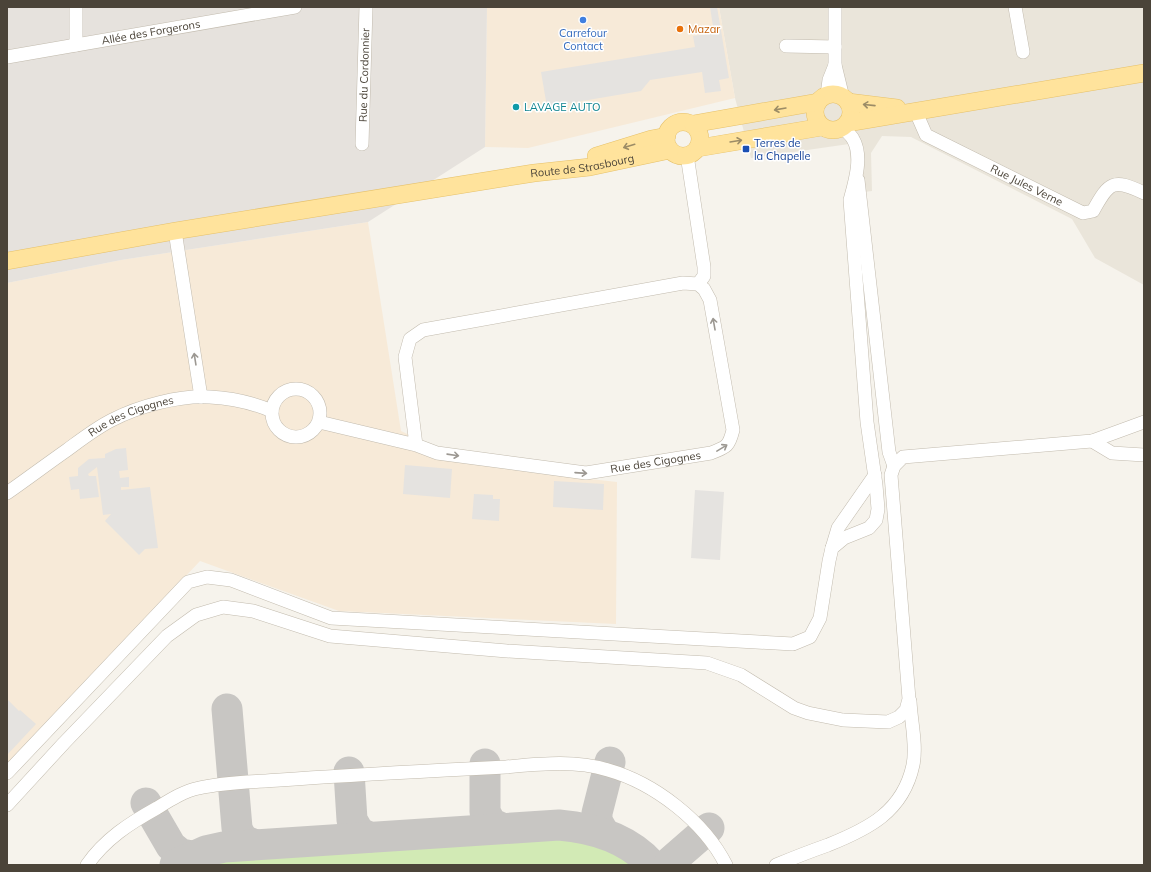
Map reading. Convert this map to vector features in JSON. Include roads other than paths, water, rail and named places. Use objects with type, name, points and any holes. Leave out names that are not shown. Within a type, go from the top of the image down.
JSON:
[{"type":"main road","points":[[918,110],[834,99],[693,124],[688,122],[676,123],[672,126],[669,143],[678,155],[822,127],[832,130],[845,125],[918,110],[1144,73]]},
{"type":"main road","points":[[834,99],[850,113],[845,125]]},
{"type":"main road","points":[[822,127],[815,118],[816,107],[834,99]]},
{"type":"main road","points":[[692,152],[701,138],[699,132],[693,124]]},
{"type":"main road","name":"Route de Strasbourg","points":[[7,260],[174,231],[534,174],[651,139],[669,143]]},
{"type":"street","points":[[76,7],[76,45]]},
{"type":"street","name":"Allée des Forgerons","points":[[7,57],[296,7]]},
{"type":"street","name":"Rue du Cordonnier","points":[[362,144],[366,7]]},
{"type":"street","points":[[834,99],[835,7]]},
{"type":"street","points":[[1016,7],[1023,52]]},
{"type":"street","points":[[786,46],[835,47]]},
{"type":"street","name":"Rue Jules Verne","points":[[918,110],[919,119],[926,136],[1083,213],[1093,211],[1107,188],[1117,184],[1128,185],[1144,193]]},
{"type":"street","points":[[845,125],[857,150],[857,173],[889,452],[894,466]]},
{"type":"street","points":[[416,444],[405,357],[410,339],[423,330],[650,288],[683,283],[698,284],[704,276],[704,267],[692,152]]},
{"type":"street","points":[[832,548],[844,538],[870,528],[876,520],[878,509],[867,422],[850,200],[857,173]]},
{"type":"street","points":[[174,231],[201,397]]},
{"type":"street","name":"Rue des Cigognes","points":[[319,422],[416,444],[437,453],[586,474],[711,453],[725,448],[730,441],[733,430],[710,300],[698,284]]},
{"type":"street","points":[[294,389],[302,389],[310,393],[316,399],[319,406],[319,422],[308,434],[300,437],[292,437],[279,430],[275,424],[272,411],[274,403],[282,394],[294,389]]},
{"type":"street","name":"Rue des Cigognes","points":[[7,493],[97,428],[138,409],[167,401],[210,397],[228,399],[259,406],[272,411]]},
{"type":"street","points":[[776,865],[863,830],[878,821],[892,808],[905,787],[913,766],[914,751],[891,474],[894,466],[903,457],[1092,441],[1144,422]]},
{"type":"street","points":[[1092,441],[1112,453],[1144,455]]},
{"type":"street","points":[[7,774],[188,582],[207,577],[231,580],[331,618],[793,644],[810,637],[820,618],[829,561],[838,528],[875,476]]},
{"type":"street","points":[[7,805],[64,742],[167,636],[196,615],[223,607],[253,611],[330,636],[507,651],[707,663],[741,675],[794,708],[808,713],[843,720],[888,722],[899,717],[906,710],[910,699]]},
{"type":"street","points":[[87,865],[112,837],[127,825],[184,793],[198,788],[234,783],[341,775],[545,764],[578,764],[621,774],[648,787],[669,801],[685,814],[712,843],[722,856],[726,865]]},
{"type":"place","name":"Carrefour Contact","points":[[583,20]]},
{"type":"place","name":"Mazar","points":[[680,29]]},
{"type":"place","name":"LAVAGE AUTO","points":[[516,107]]},
{"type":"place","name":"Terres de la Chapelle","points":[[746,149]]}]
